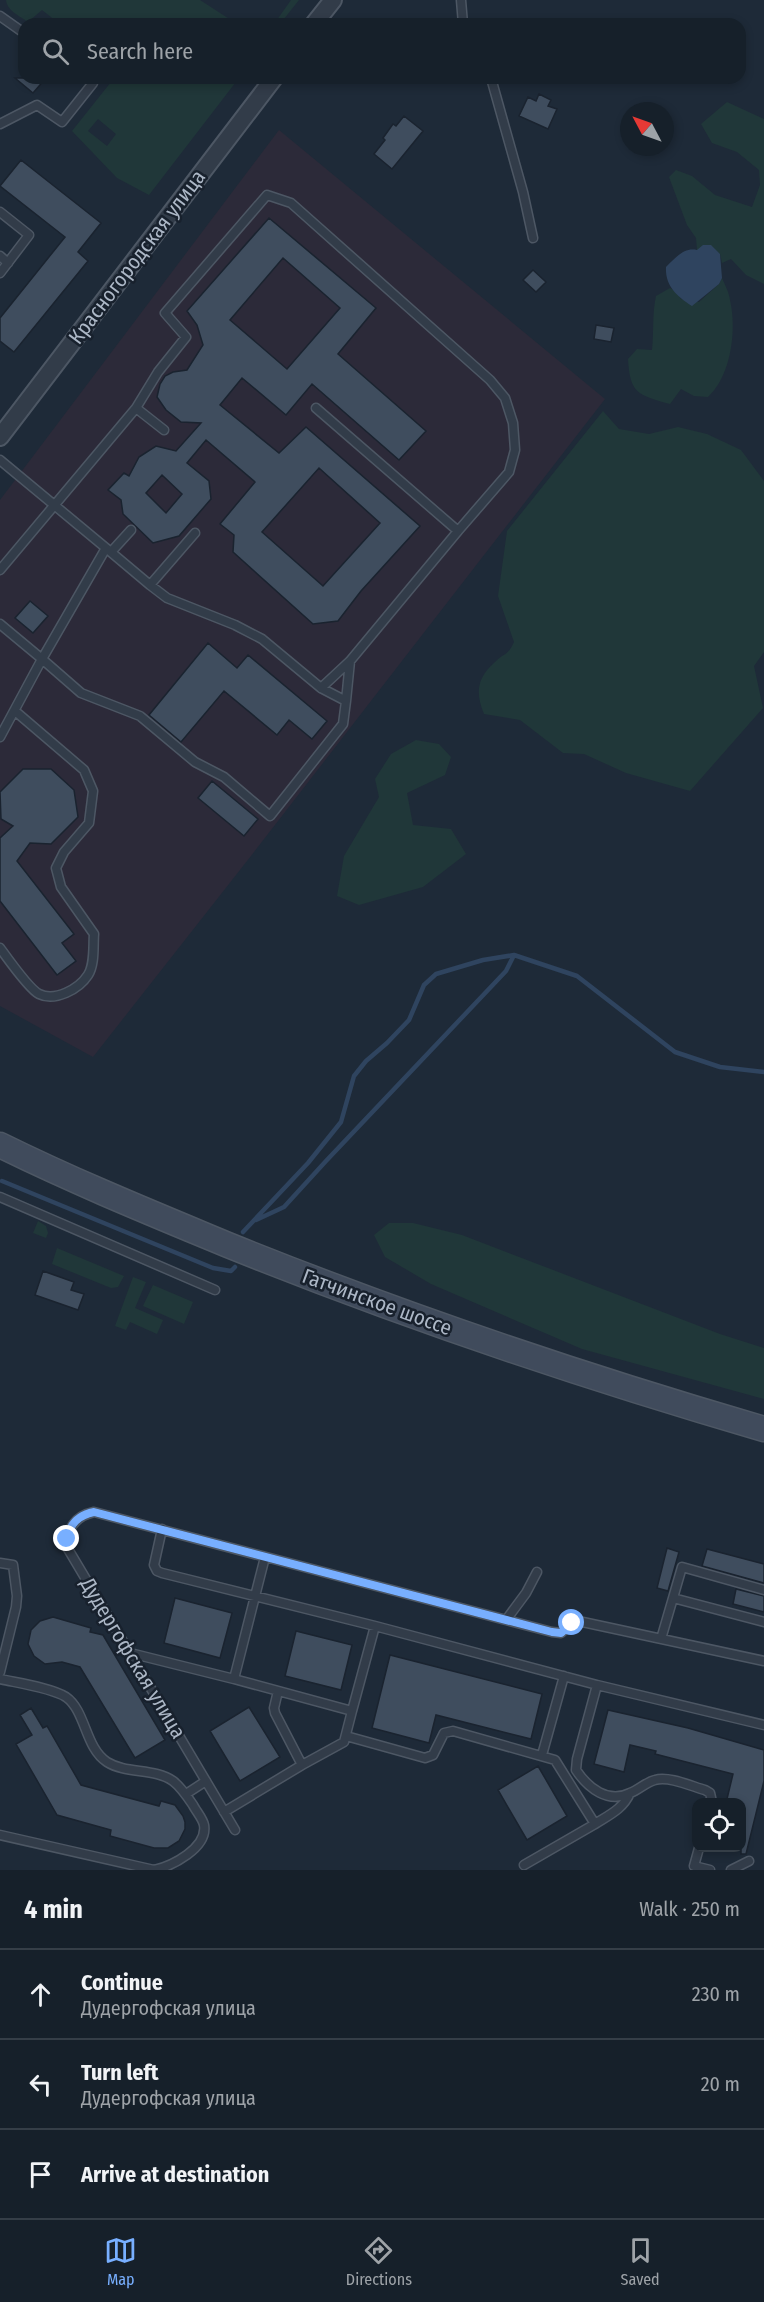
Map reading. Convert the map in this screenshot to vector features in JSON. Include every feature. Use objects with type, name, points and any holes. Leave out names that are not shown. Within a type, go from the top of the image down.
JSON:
[{"type":"main road","name":"Гатчинское шоссе","points":[[0,1145],[89,1187],[361,1296],[521,1355],[764,1429]]},
{"type":"street","points":[[319,18],[333,0]]},
{"type":"street","name":"Красногородская улица","points":[[0,437],[269,84]]},
{"type":"lane","points":[[460,0],[462,18]]},
{"type":"lane","points":[[0,16],[18,29]]},
{"type":"lane","points":[[0,124],[37,105],[62,122],[92,84]]},
{"type":"lane","points":[[492,84],[517,171],[533,238]]},
{"type":"lane","points":[[0,570],[136,408],[158,372],[186,337],[165,313],[267,195],[291,203],[490,380],[505,398],[513,423],[515,450],[509,472],[350,661],[321,688]]},
{"type":"lane","points":[[0,212],[29,236],[0,273]]},
{"type":"lane","points":[[0,256],[8,263]]},
{"type":"lane","points":[[136,408],[164,429]]},
{"type":"lane","points":[[316,408],[458,531]]},
{"type":"lane","points":[[0,459],[167,598],[235,625],[262,639],[321,688],[346,701]]},
{"type":"lane","points":[[0,737],[42,659],[108,550],[131,530]]},
{"type":"lane","points":[[150,585],[195,533]]},
{"type":"lane","points":[[0,624],[81,693],[140,716],[195,762],[224,777],[270,816],[343,724],[350,661]]},
{"type":"lane","points":[[0,948],[39,994],[52,997],[68,992],[87,976],[92,965],[94,934],[61,887],[56,868],[63,852],[89,823],[93,791],[84,770],[15,711]]},
{"type":"lane","points":[[0,1197],[216,1290]]},
{"type":"lane","name":"Дудергофская улица","points":[[235,1830],[68,1549],[69,1529],[77,1519],[85,1514],[94,1512],[162,1529],[552,1632],[561,1633],[572,1623],[579,1622],[764,1661]]},
{"type":"lane","points":[[162,1529],[155,1555],[154,1565],[157,1571],[597,1685],[764,1725]]},
{"type":"lane","points":[[234,1679],[265,1557]]},
{"type":"lane","points":[[0,1563],[13,1565],[17,1596],[0,1672]]},
{"type":"lane","points":[[661,1639],[681,1568],[764,1590]]},
{"type":"lane","points":[[506,1620],[526,1593],[537,1572]]},
{"type":"lane","points":[[673,1598],[764,1622]]},
{"type":"lane","points":[[224,1812],[340,1745],[346,1736],[375,1626]]},
{"type":"lane","points":[[130,1653],[352,1711]]},
{"type":"lane","points":[[542,1755],[564,1676]]},
{"type":"lane","points":[[0,1679],[55,1692],[68,1699],[96,1751],[106,1761],[119,1767],[171,1780],[186,1794],[204,1824],[203,1838],[195,1848],[168,1867],[154,1870],[0,1835]]},
{"type":"lane","points":[[597,1685],[576,1770],[582,1778],[609,1797],[620,1797],[656,1779],[664,1779],[705,1790],[710,1793],[711,1798]]},
{"type":"lane","points":[[278,1691],[275,1713],[302,1765]]},
{"type":"lane","points":[[346,1736],[425,1758],[434,1755],[444,1733],[453,1731],[542,1755],[559,1764],[595,1824]]},
{"type":"lane","points":[[186,1794],[206,1781]]},
{"type":"lane","points":[[524,1865],[620,1808],[626,1803],[630,1793]]},
{"type":"lane","points":[[698,1852],[694,1866],[710,1870]]},
{"type":"lane","points":[[731,1870],[749,1861]]},
{"type":"shaded area","points":[[279,130],[605,399],[93,1057],[0,1006],[0,500]]},
{"type":"green space","points":[[6,0],[200,0],[228,18],[52,18],[42,10],[33,18],[22,18],[7,4]]},
{"type":"green space","points":[[291,0],[299,0],[285,18],[278,18]]},
{"type":"green space","points":[[109,84],[234,84],[149,195],[117,178],[72,131]],"holes":[[[98,119],[116,134],[107,146],[88,131]]]},
{"type":"green space","points":[[727,102],[764,119],[764,284],[746,275],[731,259],[722,263],[720,254],[697,250],[696,238],[687,225],[669,177],[676,170],[692,176],[715,195],[752,207],[760,185],[759,170],[737,152],[712,143],[701,124]]},
{"type":"green space","points":[[722,278],[728,291],[733,325],[727,365],[716,388],[708,397],[694,396],[681,389],[670,404],[643,395],[631,380],[628,359],[637,349],[652,350],[656,296],[670,288],[677,292],[681,299],[699,302],[719,284]]},
{"type":"green space","points":[[603,411],[619,429],[649,434],[678,427],[707,434],[741,450],[764,481],[764,652],[754,666],[763,708],[690,791],[626,773],[584,754],[563,753],[520,720],[484,714],[479,699],[479,686],[484,674],[508,652],[514,642],[498,596],[507,531]]},
{"type":"green space","points":[[416,740],[439,744],[451,757],[445,775],[407,793],[413,825],[451,829],[466,854],[423,887],[359,905],[337,896],[344,856],[379,797],[375,779],[391,754]]},
{"type":"green space","points":[[38,1221],[46,1226],[48,1233],[46,1238],[33,1233]]},
{"type":"green space","points":[[389,1223],[413,1223],[462,1235],[720,1334],[764,1348],[764,1399],[582,1349],[431,1284],[385,1257],[374,1235]]},
{"type":"green space","points":[[57,1248],[124,1276],[118,1287],[111,1288],[52,1264]]},
{"type":"green space","points":[[133,1277],[146,1282],[135,1308],[163,1320],[157,1334],[130,1322],[126,1330],[115,1326]]},
{"type":"green space","points":[[153,1285],[193,1302],[184,1324],[143,1306]]},
{"type":"water","points":[[703,245],[711,245],[720,254],[722,278],[719,284],[692,306],[673,290],[667,279],[666,267],[684,252],[697,250]]},
{"type":"building","points":[[22,84],[41,84],[33,93]]},
{"type":"building","points":[[539,94],[551,100],[548,106],[557,109],[548,129],[519,116],[528,97],[536,101]]},
{"type":"building","points":[[404,116],[423,131],[392,169],[374,154],[385,140],[383,138],[393,124],[396,126]]},
{"type":"building","points":[[21,160],[101,223],[78,252],[88,261],[14,352],[0,341],[0,318],[65,237],[0,186]]},
{"type":"building","points":[[269,218],[376,308],[338,354],[426,431],[399,460],[312,384],[286,415],[242,378],[220,405],[279,453],[306,427],[420,526],[361,591],[338,621],[313,624],[233,552],[234,535],[220,524],[255,482],[206,440],[187,463],[209,481],[211,499],[179,536],[153,543],[123,514],[121,500],[108,490],[124,473],[129,476],[139,457],[156,446],[176,451],[201,423],[181,422],[166,410],[157,397],[160,384],[165,376],[187,370],[203,345],[197,325],[187,311]],"holes":[[[283,258],[340,308],[287,369],[230,320]],[[319,468],[380,523],[323,586],[262,532]],[[162,475],[182,494],[166,513],[146,493]]]},
{"type":"building","points":[[533,270],[546,282],[536,292],[523,280]]},
{"type":"building","points":[[596,325],[614,328],[611,342],[594,339]]},
{"type":"building","points":[[30,601],[48,616],[33,633],[15,618]]},
{"type":"building","points":[[208,643],[237,668],[248,655],[327,721],[312,739],[289,720],[277,735],[224,691],[181,742],[149,715]]},
{"type":"building","points":[[23,769],[51,769],[74,790],[78,817],[51,844],[30,843],[17,861],[74,934],[62,943],[76,961],[57,975],[0,901],[0,838],[13,826],[1,819],[0,792]]},
{"type":"building","points":[[212,781],[258,819],[244,836],[198,798]]},
{"type":"building","points":[[43,1271],[74,1282],[71,1290],[84,1294],[78,1310],[35,1295]]},
{"type":"building","points":[[667,1548],[679,1552],[668,1591],[657,1588]]},
{"type":"building","points":[[707,1549],[764,1564],[764,1583],[702,1566]]},
{"type":"building","points":[[736,1589],[764,1596],[764,1612],[733,1604]]},
{"type":"building","points":[[175,1598],[232,1613],[220,1658],[164,1643]]},
{"type":"building","points":[[53,1617],[91,1628],[90,1632],[103,1635],[165,1740],[135,1758],[80,1667],[62,1662],[45,1664],[34,1656],[28,1644],[31,1630],[40,1621]]},
{"type":"building","points":[[296,1631],[352,1645],[341,1690],[285,1676]]},
{"type":"building","points":[[390,1655],[542,1694],[531,1739],[436,1715],[429,1743],[372,1728]]},
{"type":"building","points":[[249,1707],[280,1757],[240,1781],[210,1731]]},
{"type":"building","points":[[31,1708],[43,1728],[47,1726],[81,1785],[159,1806],[161,1801],[175,1805],[185,1822],[185,1829],[179,1841],[168,1848],[154,1848],[110,1836],[111,1830],[57,1815],[16,1744],[32,1735],[20,1715]]},
{"type":"building","points":[[608,1710],[688,1728],[764,1750],[764,1781],[746,1854],[741,1854],[741,1852],[746,1852],[746,1798],[727,1798],[733,1774],[655,1754],[656,1751],[630,1745],[624,1772],[594,1764]]},
{"type":"building","points":[[538,1766],[567,1816],[527,1840],[498,1790]]},
{"type":"waterway","points":[[256,1220],[284,1207],[506,971],[514,955]]},
{"type":"waterway","points":[[243,1232],[308,1163],[341,1122],[354,1076],[366,1061],[409,1020],[424,985],[436,974],[483,960],[514,955],[577,976],[675,1052],[720,1067],[764,1072]]},
{"type":"waterway","points":[[2,1181],[213,1268],[231,1271],[235,1267]]},
{"type":"route","points":[[67,1539],[69,1529],[77,1519],[94,1512],[552,1632],[561,1633],[572,1623]]}]
